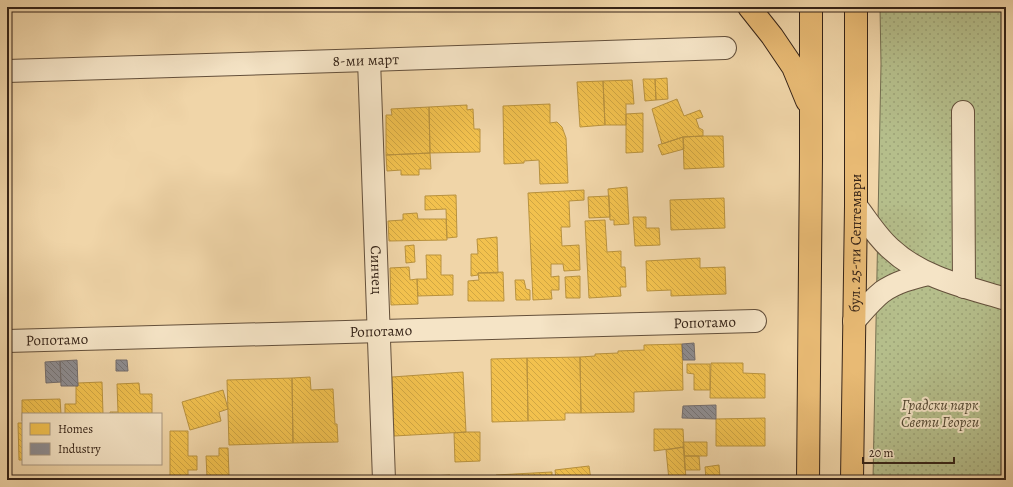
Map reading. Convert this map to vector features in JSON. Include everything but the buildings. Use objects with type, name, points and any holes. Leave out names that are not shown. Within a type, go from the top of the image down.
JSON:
[{"type":"main road","points":[[749,7],[772,36],[793,67],[811,112]]},
{"type":"main road","points":[[808,480],[811,7]]},
{"type":"main road","name":"бул. 25-ти Септември","points":[[852,480],[856,206],[856,7]]},
{"type":"street","name":"8-ми март","points":[[7,70],[725,48]]},
{"type":"street","name":"Синчец","points":[[369,60],[384,480]]},
{"type":"street","points":[[963,112],[964,287]]},
{"type":"street","points":[[856,206],[890,249],[905,261],[928,274],[964,287],[1006,299]]},
{"type":"street","points":[[854,321],[871,302],[895,284],[928,274]]},
{"type":"street","name":"Ропотамо","points":[[7,341],[755,321]]},
{"type":"green space","name":"Градски парк Свети Георги","points":[[880,7],[1006,7],[1006,480],[873,480],[881,64]]}]
